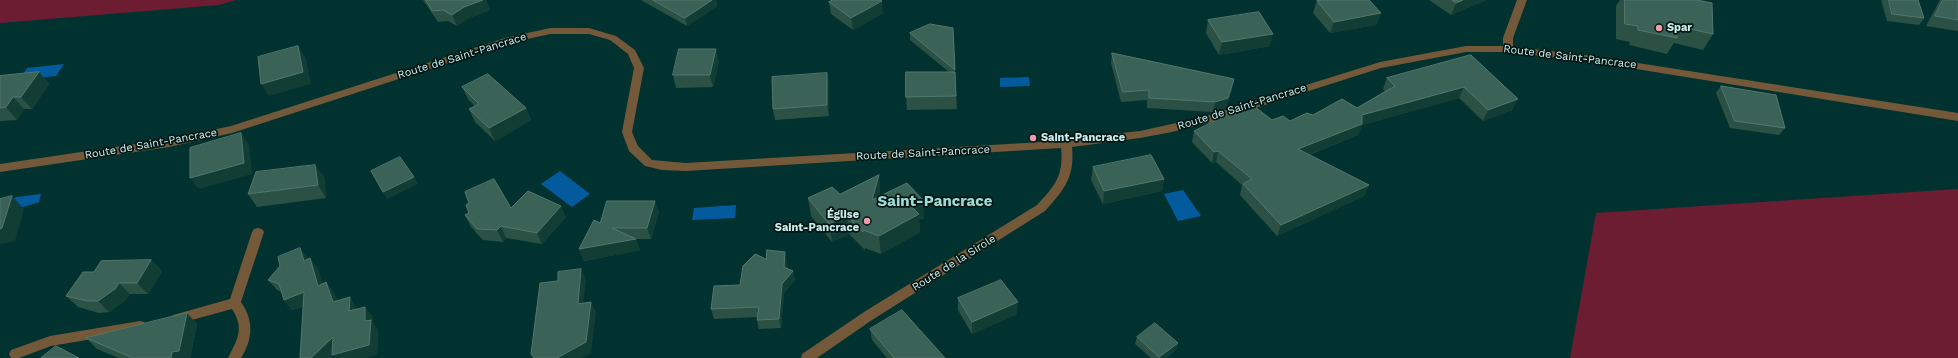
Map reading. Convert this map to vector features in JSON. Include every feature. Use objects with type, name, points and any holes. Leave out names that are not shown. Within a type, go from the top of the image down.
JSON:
[{"type":"street","points":[[1508,48],[1508,38],[1522,0]]},
{"type":"street","name":"Route de Saint-Pancrace","points":[[0,168],[169,143],[232,129],[508,40],[550,31],[589,31],[613,38],[632,52],[639,68],[627,132],[633,148],[649,163],[662,166],[686,166],[1066,144],[1120,138],[1180,127],[1380,65],[1466,49],[1508,48],[1593,58],[1958,117]]},
{"type":"street","name":"Route de la Sirole","points":[[807,358],[868,316],[1041,208],[1062,185],[1068,167],[1066,144]]},
{"type":"street","points":[[234,304],[258,232]]},
{"type":"street","points":[[15,354],[50,341],[199,315],[234,304]]},
{"type":"street","points":[[234,304],[243,313],[245,329],[242,346],[234,358]]},
{"type":"shaded area","points":[[0,0],[236,0],[219,5],[0,23]]},
{"type":"shaded area","points":[[1958,189],[1958,358],[1570,358],[1596,213]]},
{"type":"water","points":[[64,64],[56,76],[19,80],[27,68]]},
{"type":"water","points":[[1029,77],[1030,86],[1000,87],[1000,78]]},
{"type":"water","points":[[560,171],[590,194],[572,207],[541,184]]},
{"type":"water","points":[[1183,190],[1201,216],[1178,221],[1164,194]]},
{"type":"water","points":[[41,194],[39,202],[11,211],[0,203],[17,197]]},
{"type":"water","points":[[736,205],[735,218],[692,220],[694,208]]},
{"type":"building","points":[[426,0],[483,0],[464,7],[452,15],[443,10],[433,11]]},
{"type":"building","points":[[653,0],[712,0],[685,18]]},
{"type":"building","points":[[833,0],[882,1],[851,18],[829,2]]},
{"type":"building","points":[[1369,0],[1381,13],[1334,22],[1317,1]]},
{"type":"building","points":[[1452,0],[1463,0],[1456,3]]},
{"type":"building","points":[[1625,0],[1697,0],[1712,3],[1713,34],[1677,26],[1677,38],[1638,30],[1638,26],[1625,24]]},
{"type":"building","points":[[1889,0],[1918,0],[1924,18],[1892,14]]},
{"type":"building","points":[[1943,0],[1958,0],[1958,20],[1935,16]]},
{"type":"building","points":[[1259,12],[1273,34],[1222,42],[1208,20]]},
{"type":"building","points":[[930,24],[953,28],[955,70],[910,33]]},
{"type":"building","points":[[298,46],[303,72],[261,84],[258,57]]},
{"type":"building","points":[[679,49],[716,49],[710,75],[673,75]]},
{"type":"building","points":[[1112,53],[1234,79],[1228,98],[1215,102],[1149,98],[1149,90],[1123,92]]},
{"type":"building","points":[[1471,55],[1518,99],[1488,110],[1464,87],[1362,115],[1362,124],[1298,149],[1369,185],[1281,225],[1243,184],[1252,179],[1218,151],[1214,152],[1194,131],[1229,114],[1254,106],[1272,120],[1283,116],[1290,121],[1307,113],[1313,115],[1342,99],[1357,108],[1395,86],[1387,78]]},
{"type":"building","points":[[39,72],[21,97],[13,97],[6,107],[0,108],[0,76]]},
{"type":"building","points":[[906,72],[955,72],[956,96],[906,97]]},
{"type":"building","points":[[827,73],[827,105],[773,109],[772,77]]},
{"type":"building","points":[[488,74],[526,108],[489,128],[469,109],[479,104],[462,87]]},
{"type":"building","points":[[1721,86],[1776,95],[1785,128],[1735,121]]},
{"type":"building","points":[[241,133],[244,163],[190,178],[190,148]]},
{"type":"building","points":[[1151,155],[1164,179],[1104,191],[1093,167]]},
{"type":"building","points":[[400,157],[414,177],[383,192],[371,171]]},
{"type":"building","points":[[315,165],[318,185],[248,194],[256,172]]},
{"type":"building","points":[[879,175],[872,200],[907,183],[923,200],[911,206],[919,214],[879,236],[863,230],[863,232],[847,216],[829,224],[808,198],[832,187],[840,194]]},
{"type":"building","points":[[494,179],[511,208],[528,191],[561,206],[537,233],[501,226],[497,230],[477,229],[465,215],[469,213],[466,205],[469,203],[465,192]]},
{"type":"building","points":[[12,196],[2,228],[0,229],[0,199]]},
{"type":"building","points":[[607,201],[655,201],[647,228],[612,228],[636,239],[579,249],[594,220],[600,223]]},
{"type":"building","points":[[300,248],[304,261],[310,258],[318,286],[326,282],[333,302],[350,297],[349,311],[365,307],[365,321],[371,320],[369,345],[332,355],[333,337],[311,358],[300,358],[304,292],[284,300],[279,284],[268,280],[280,266],[278,257]]},
{"type":"building","points":[[767,250],[785,252],[784,267],[793,271],[782,284],[779,319],[757,320],[759,307],[711,309],[714,286],[740,285],[743,266],[755,254],[766,259]]},
{"type":"building","points":[[151,260],[137,283],[119,283],[115,289],[98,301],[87,301],[66,296],[83,272],[94,272],[101,261]]},
{"type":"building","points":[[581,269],[578,304],[591,302],[586,342],[557,358],[534,358],[531,354],[540,283],[558,281],[558,272]]},
{"type":"building","points":[[1001,280],[1018,302],[972,322],[958,298]]},
{"type":"building","points":[[902,310],[945,358],[894,358],[870,329]]},
{"type":"building","points":[[187,313],[179,351],[172,352],[171,358],[133,358],[86,338]]},
{"type":"building","points":[[1155,323],[1178,343],[1159,357],[1137,337]]},
{"type":"building","points":[[56,346],[79,358],[41,358]]},
{"type":"place","name":"Spar","points":[[1659,28]]},
{"type":"place","name":"Saint-Pancrace","points":[[1033,138]]},
{"type":"place","name":"Église Saint-Pancrace","points":[[867,221]]},
{"type":"district","name":"Saint-Pancrace","points":[[935,202]]}]
